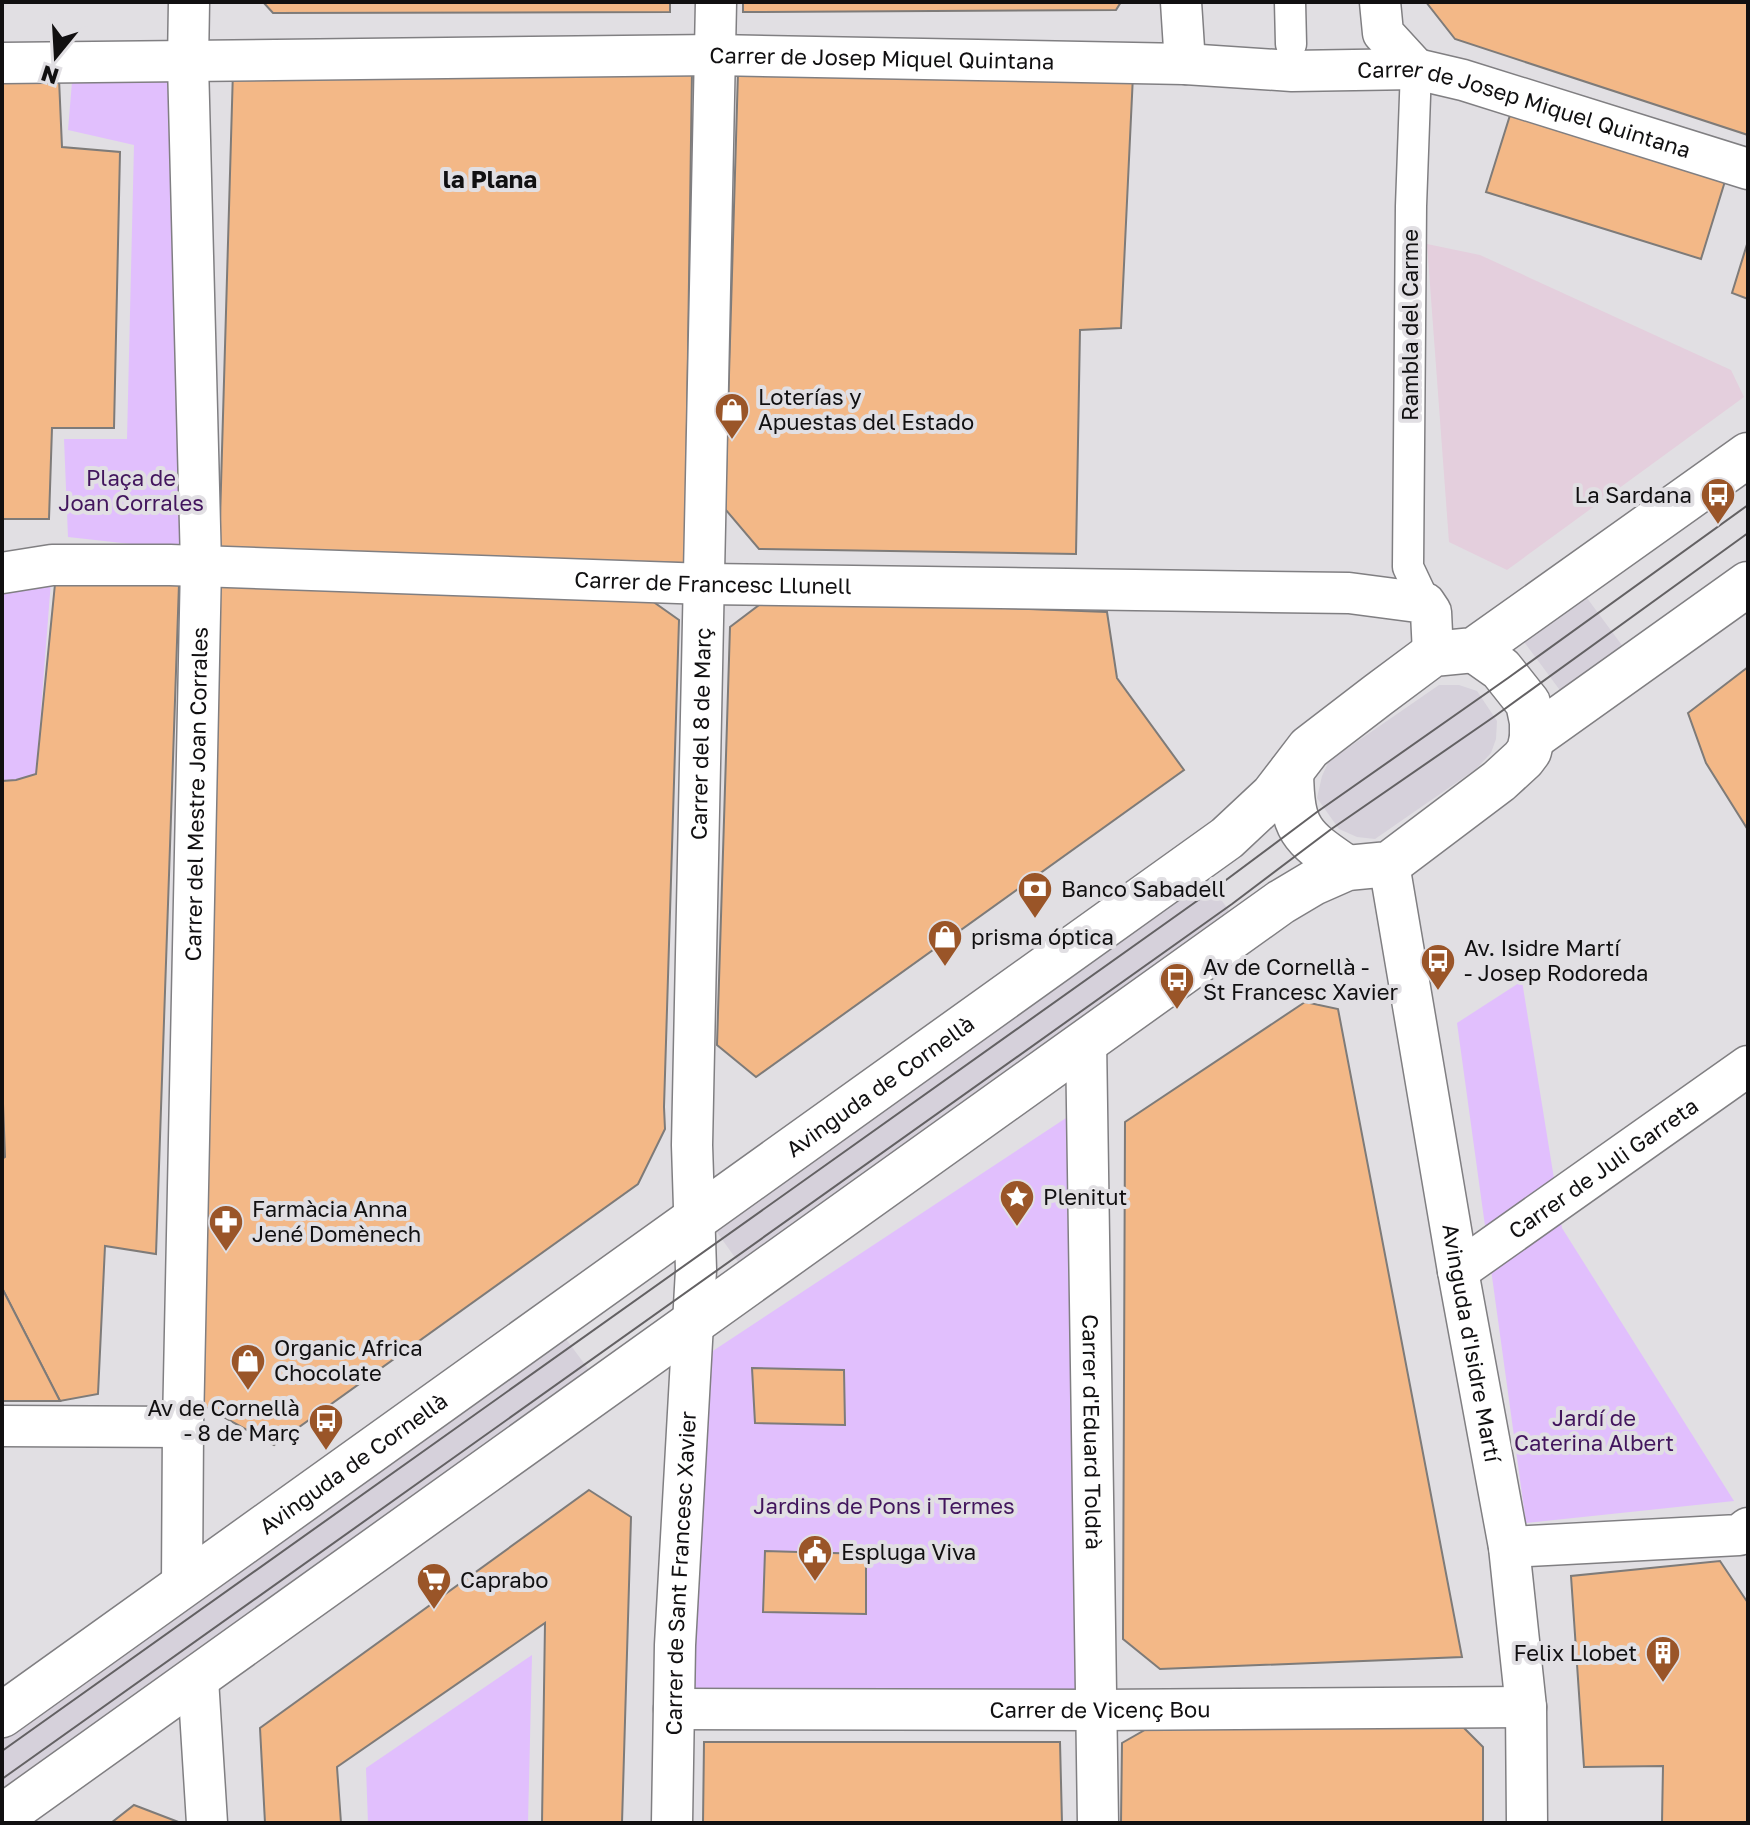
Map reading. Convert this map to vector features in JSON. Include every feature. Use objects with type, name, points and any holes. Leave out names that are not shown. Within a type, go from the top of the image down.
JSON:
[{"type":"street","name":"Carrer del Mestre Joan Corrales","points":[[182,1586],[201,565],[189,2]]},
{"type":"street","name":"Carrer del 8 de Març","points":[[692,1322],[696,1270],[692,1145],[716,2]]},
{"type":"street","points":[[1181,2],[1185,64]]},
{"type":"street","points":[[1290,2],[1291,44]]},
{"type":"street","points":[[1380,2],[1383,33],[1416,69]]},
{"type":"street","name":"Carrer de Josep Miquel Quintana","points":[[2,63],[715,55],[1185,64],[1292,71],[1416,69],[1463,80],[1748,169]]},
{"type":"street","name":"Rambla del Carme","points":[[1416,69],[1411,206],[1408,567],[1454,652]]},
{"type":"street","name":"Avinguda de Cornellà","points":[[2,1715],[1227,838],[1263,805],[1309,748],[1748,455]]},
{"type":"street","name":"Carrer de Francesc Llunell","points":[[2,573],[52,565],[201,565],[706,584],[1349,593],[1425,603]]},
{"type":"street","points":[[1532,738],[1745,593]]},
{"type":"street","points":[[2,1817],[1281,902],[1313,883],[1368,866],[1499,781],[1523,759],[1532,738],[1528,703],[1501,669],[1454,652]]},
{"type":"street","points":[[1291,772],[1292,809],[1306,838],[1311,844],[1368,866]]},
{"type":"street","name":"Avinguda d'Isidre Martí","points":[[1368,866],[1458,1271],[1509,1547],[1526,1707],[1527,1823]]},
{"type":"street","name":"Carrer d'Eduard Toldrà","points":[[1086,1040],[1098,1823]]},
{"type":"street","name":"Carrer de Juli Garreta","points":[[1458,1271],[1748,1066]]},
{"type":"street","name":"Carrer de Sant Francesc Xavier","points":[[672,1823],[674,1709],[692,1322]]},
{"type":"street","points":[[2,1426],[183,1427]]},
{"type":"street","points":[[1509,1547],[1745,1537]]},
{"type":"street","points":[[198,1679],[207,1823]]},
{"type":"street","name":"Carrer de Vicenç Bou","points":[[674,1709],[1526,1707]]},
{"type":"shaded area","points":[[1427,244],[1480,255],[1731,370],[1744,397],[1507,570],[1449,542]]},
{"type":"shaded area","points":[[1584,594],[1624,648],[1562,693],[1522,639]]},
{"type":"shaded area","points":[[1439,685],[1459,685],[1477,691],[1497,721],[1491,753],[1476,769],[1375,839],[1357,837],[1339,829],[1317,798],[1329,761]]},
{"type":"shaded area","points":[[1205,877],[1232,915],[741,1266],[714,1228]]},
{"type":"shaded area","points":[[563,1335],[592,1374],[2,1795],[2,1737]]},
{"type":"green space","name":"Plaça de Joan Corrales","points":[[73,70],[182,71],[185,550],[68,537],[64,439],[127,439],[134,145],[68,130]]},
{"type":"green space","points":[[51,581],[36,774],[2,781],[2,586]]},
{"type":"green space","name":"Jardí de Caterina Albert","points":[[1522,981],[1562,1228],[1734,1501],[1526,1523],[1457,1023]]},
{"type":"green space","name":"Jardins de Pons i Termes","points":[[1066,1118],[1082,1699],[692,1698],[690,1366]]},
{"type":"green space","points":[[532,1655],[528,1823],[368,1823],[366,1768]]},
{"type":"building","points":[[263,2],[670,2],[670,12],[273,13]]},
{"type":"building","points":[[743,2],[1121,2],[1116,10],[743,12]]},
{"type":"building","points":[[1426,2],[1748,2],[1748,135],[1455,39]]},
{"type":"building","points":[[233,70],[692,70],[685,563],[219,554]]},
{"type":"building","points":[[738,72],[1133,75],[1121,328],[1080,330],[1076,554],[759,549],[725,509]]},
{"type":"building","points":[[2,78],[59,79],[62,147],[120,152],[114,428],[52,428],[49,519],[2,519]]},
{"type":"building","points":[[1511,112],[1726,178],[1701,259],[1486,192]]},
{"type":"building","points":[[1748,241],[1748,299],[1732,293]]},
{"type":"building","points":[[56,574],[179,584],[156,1254],[105,1246],[98,1394],[60,1401],[2,1288],[2,1159],[5,1157],[2,781],[36,774]]},
{"type":"building","points":[[218,581],[645,596],[679,620],[665,1129],[638,1184],[274,1445],[202,1405]]},
{"type":"building","points":[[767,599],[1107,612],[1117,678],[1184,770],[756,1077],[717,1045],[730,627]]},
{"type":"building","points":[[1748,667],[1748,830],[1706,763],[1688,713]]},
{"type":"building","points":[[1305,1002],[1338,1009],[1462,1657],[1160,1669],[1123,1639],[1125,1122]]},
{"type":"building","points":[[2,1288],[60,1401],[2,1401]]},
{"type":"building","points":[[752,1368],[844,1370],[845,1425],[755,1423]]},
{"type":"building","points":[[589,1490],[631,1517],[622,1823],[542,1823],[545,1623],[337,1767],[341,1823],[265,1823],[260,1728]]},
{"type":"building","name":"Espluga Viva","points":[[765,1551],[866,1554],[866,1614],[763,1612]]},
{"type":"building","name":"Felix Llobet","points":[[1720,1561],[1748,1603],[1748,1823],[1662,1823],[1663,1766],[1584,1767],[1571,1576]]},
{"type":"building","points":[[1456,1720],[1483,1747],[1483,1823],[1121,1823],[1122,1743],[1157,1723]]},
{"type":"building","points":[[704,1742],[1060,1742],[1062,1823],[703,1823]]},
{"type":"building","points":[[134,1805],[181,1823],[111,1823]]},
{"type":"tram line","points":[[2,1751],[1748,505]]},
{"type":"tram line","points":[[2,1779],[1748,533]]},
{"type":"place","name":"Loterías y Apuestas del Estado","points":[[732,441]]},
{"type":"place","name":"La Sardana","points":[[1718,526]]},
{"type":"place","name":"Banco Sabadell","points":[[1035,920]]},
{"type":"place","name":"prisma óptica","points":[[945,968]]},
{"type":"place","name":"Av. Isidre Martí - Josep Rodoreda","points":[[1438,992]]},
{"type":"place","name":"Av de Cornellà - St Francesc Xavier","points":[[1177,1011]]},
{"type":"place","name":"Plenitut","points":[[1017,1228]]},
{"type":"place","name":"Farmàcia Anna Jené Domènech","points":[[226,1253]]},
{"type":"place","name":"Organic Africa Chocolate","points":[[248,1392]]},
{"type":"place","name":"Av de Cornellà - 8 de Març","points":[[326,1452]]},
{"type":"place","name":"Espluga Viva","points":[[815,1583]]},
{"type":"place","name":"Caprabo","points":[[434,1611]]},
{"type":"place","name":"Felix Llobet","points":[[1663,1684]]},
{"type":"district","name":"la Plana","points":[[490,180]]}]
